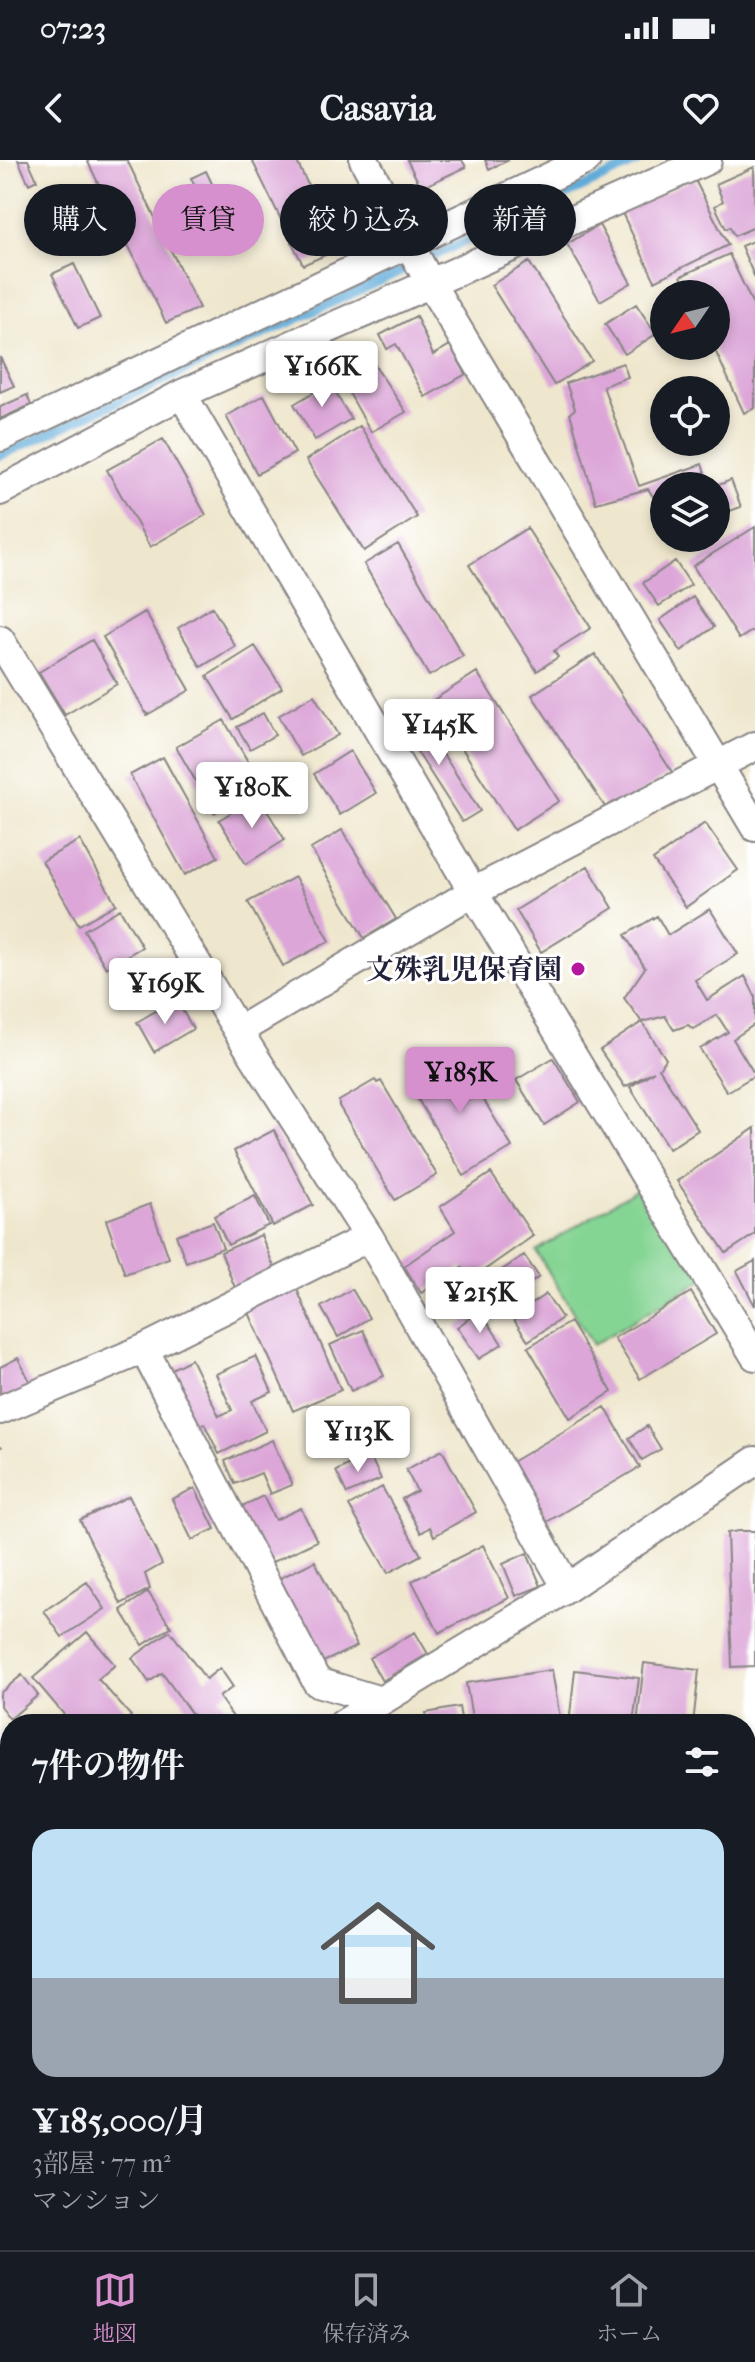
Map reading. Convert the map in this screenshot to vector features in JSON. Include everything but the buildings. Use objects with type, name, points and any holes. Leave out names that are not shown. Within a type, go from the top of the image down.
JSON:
[{"type":"street","points":[[364,160],[377,184]]},
{"type":"street","points":[[448,224],[586,160]]},
{"type":"street","points":[[0,491],[182,394],[707,160]]},
{"type":"street","points":[[0,437],[379,256]]},
{"type":"street","points":[[416,256],[755,827]]},
{"type":"street","points":[[182,394],[473,892],[755,1356]]},
{"type":"street","points":[[0,640],[9,679],[369,1237],[567,1588]]},
{"type":"street","points":[[238,1031],[473,892],[755,746]]},
{"type":"street","points":[[0,1410],[144,1349],[369,1237]]},
{"type":"street","points":[[144,1349],[317,1682],[381,1701]]},
{"type":"street","points":[[360,1714],[567,1588],[755,1461]]},
{"type":"path","points":[[0,1446],[0,1452]]},
{"type":"green space","points":[[648,1182],[706,1277],[593,1345],[536,1251]]},
{"type":"waterway","points":[[0,456],[642,160]]},
{"type":"place","name":"文殊乳児保育園","points":[[578,969]]}]
